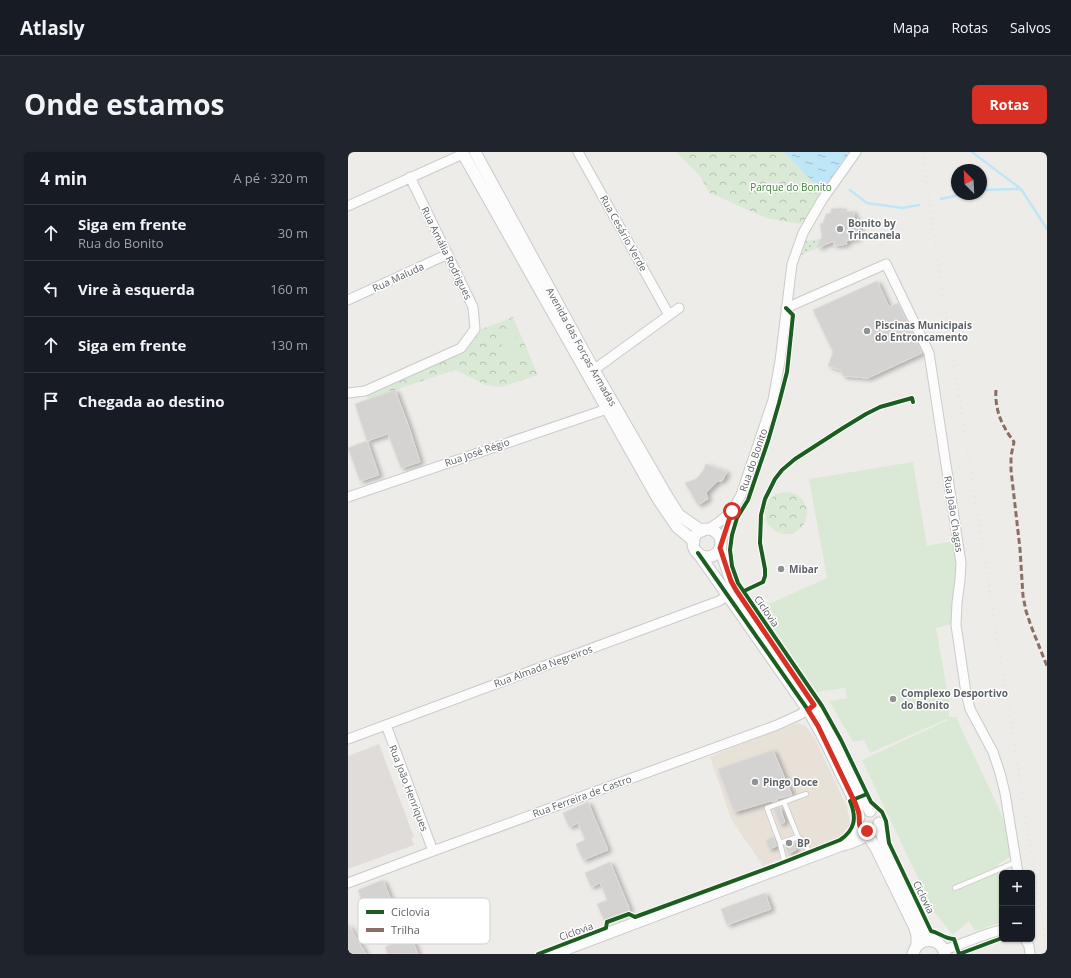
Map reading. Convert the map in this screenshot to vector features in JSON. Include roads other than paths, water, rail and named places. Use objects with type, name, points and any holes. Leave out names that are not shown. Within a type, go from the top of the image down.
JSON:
[{"type":"street","name":"Avenida das Forças Armadas","points":[[475,152],[590,372],[607,409],[658,499],[677,527],[694,541]]},
{"type":"street","name":"Rua Cesário Verde","points":[[578,152],[669,315]]},
{"type":"street","name":"Rua do Bonito","points":[[720,546],[732,511],[741,495],[773,400],[780,361],[792,264],[803,233],[822,200],[856,152]]},
{"type":"street","name":"Avenida das Forças Armadas","points":[[463,153],[536,282],[679,515],[704,530]]},
{"type":"street","points":[[348,206],[463,153]]},
{"type":"street","name":"Rua Amália Rodrigues","points":[[348,393],[365,391],[462,348],[475,328],[473,307],[410,177]]},
{"type":"street","name":"Rua Maluda","points":[[348,300],[448,254]]},
{"type":"street","name":"Rua João Chagas","points":[[786,308],[886,264],[929,353],[961,563],[956,624],[966,693],[970,709],[993,752],[1000,773],[1005,793],[1017,870]]},
{"type":"street","points":[[590,372],[678,308]]},
{"type":"street","name":"Rua José Régio","points":[[348,497],[607,409]]},
{"type":"street","name":"Rua do Bonito","points":[[704,530],[719,522],[732,511]]},
{"type":"street","points":[[553,954],[851,843],[871,830],[879,820],[876,814],[870,810],[826,723],[811,708],[732,593],[698,553],[694,545],[694,541],[698,533],[704,530],[715,532],[720,539],[720,546],[731,581],[732,593]]},
{"type":"street","points":[[698,553],[701,556],[710,557],[714,555],[720,546]]},
{"type":"street","name":"Rua Almada Negreiros","points":[[348,739],[718,601],[732,593]]},
{"type":"street","points":[[811,708],[818,726],[856,805],[860,826],[871,830],[883,839],[925,930],[934,941],[942,946],[945,952],[957,946],[999,931]]},
{"type":"street","name":"Rua Ferreira de Castro","points":[[348,883],[777,725],[799,716],[811,708]]},
{"type":"street","name":"Rua João Henriques","points":[[386,725],[433,851]]},
{"type":"street","points":[[842,846],[850,840],[859,818],[864,812],[870,810]]},
{"type":"street","points":[[871,830],[876,848],[918,936],[915,950]]},
{"type":"street","points":[[915,950],[925,941],[934,941]]},
{"type":"lane","points":[[786,866],[780,843],[767,808],[806,794]]},
{"type":"lane","points":[[784,802],[798,836],[804,841],[810,857]]},
{"type":"lane","points":[[780,843],[798,836]]},
{"type":"lane","points":[[955,888],[1016,862]]},
{"type":"water","points":[[784,152],[852,152],[824,193]]},
{"type":"waterway","points":[[972,152],[1021,189],[1047,229]]},
{"type":"waterway","points":[[987,190],[1020,189]]},
{"type":"waterway","points":[[850,190],[867,203],[902,208],[919,205]]},
{"type":"waterway","points":[[941,199],[951,197]]},
{"type":"railway","points":[[923,152],[938,264],[1047,951]]},
{"type":"place","name":"Bonito by Trincanela","points":[[840,229]]},
{"type":"place","name":"Piscinas Municipais do Entroncamento","points":[[867,331]]},
{"type":"place","name":"Mibar","points":[[781,569]]},
{"type":"place","name":"Complexo Desportivo do Bonito","points":[[893,699]]},
{"type":"place","name":"Pingo Doce","points":[[755,782]]},
{"type":"place","name":"BP","points":[[789,843]]},
{"type":"park label","name":"Parque do Bonito","points":[[791,187]]}]
